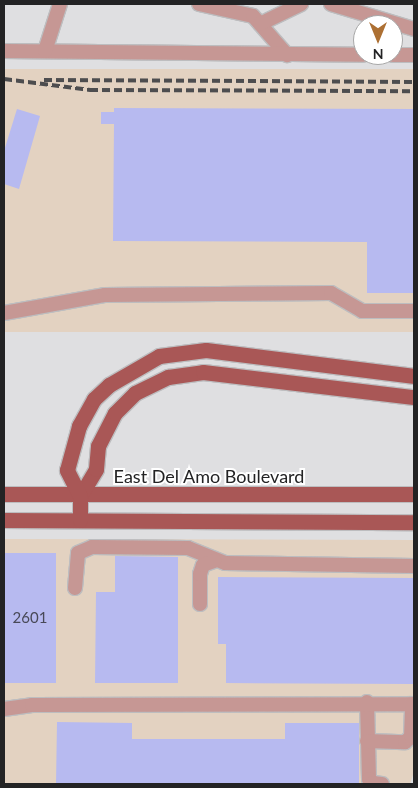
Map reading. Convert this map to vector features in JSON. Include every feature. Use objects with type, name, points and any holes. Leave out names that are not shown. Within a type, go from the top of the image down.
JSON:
[{"type":"main road","points":[[80,520],[80,496],[67,470],[71,448],[86,412],[109,385],[159,356],[206,350],[414,376]]},
{"type":"main road","points":[[80,496],[96,469],[98,446],[115,412],[135,393],[168,377],[203,372],[414,397]]},
{"type":"main road","name":"East Del Amo Boulevard","points":[[4,494],[80,496],[414,494]]},
{"type":"main road","points":[[4,520],[411,522]]},
{"type":"lane","points":[[45,51],[60,4]]},
{"type":"lane","points":[[199,4],[253,16],[287,55]]},
{"type":"lane","points":[[260,24],[301,4]]},
{"type":"lane","points":[[330,4],[414,29]]},
{"type":"lane","points":[[4,51],[353,55]]},
{"type":"lane","points":[[4,313],[105,295],[331,294],[362,311],[414,311]]},
{"type":"lane","points":[[75,588],[78,553],[92,547],[188,548],[214,561],[414,566]]},
{"type":"lane","points":[[200,604],[200,574],[203,566],[214,561]]},
{"type":"lane","points":[[367,702],[369,779],[373,783],[382,784]]},
{"type":"lane","points":[[4,709],[32,705],[367,702],[413,704],[411,737],[405,742],[367,741]]},
{"type":"shaded area","points":[[4,69],[414,69],[414,332],[4,332]]},
{"type":"shaded area","points":[[4,539],[414,540],[414,772],[410,784],[4,784]]},
{"type":"building","points":[[114,108],[414,109],[414,293],[367,293],[367,242],[113,241],[114,124],[101,124],[101,112],[114,112]]},
{"type":"building","points":[[17,109],[40,116],[19,189],[4,184],[4,151]]},
{"type":"building","points":[[4,553],[56,553],[56,683],[4,683]]},
{"type":"building","points":[[115,556],[178,557],[178,683],[95,683],[96,592],[115,592]]},
{"type":"building","points":[[218,577],[414,578],[414,684],[226,683],[226,644],[218,644]]},
{"type":"building","points":[[57,722],[132,723],[132,739],[285,739],[285,723],[359,723],[359,784],[56,784]]},
{"type":"railway","points":[[4,79],[90,90],[414,91]]},
{"type":"railway","points":[[44,80],[414,82]]}]
